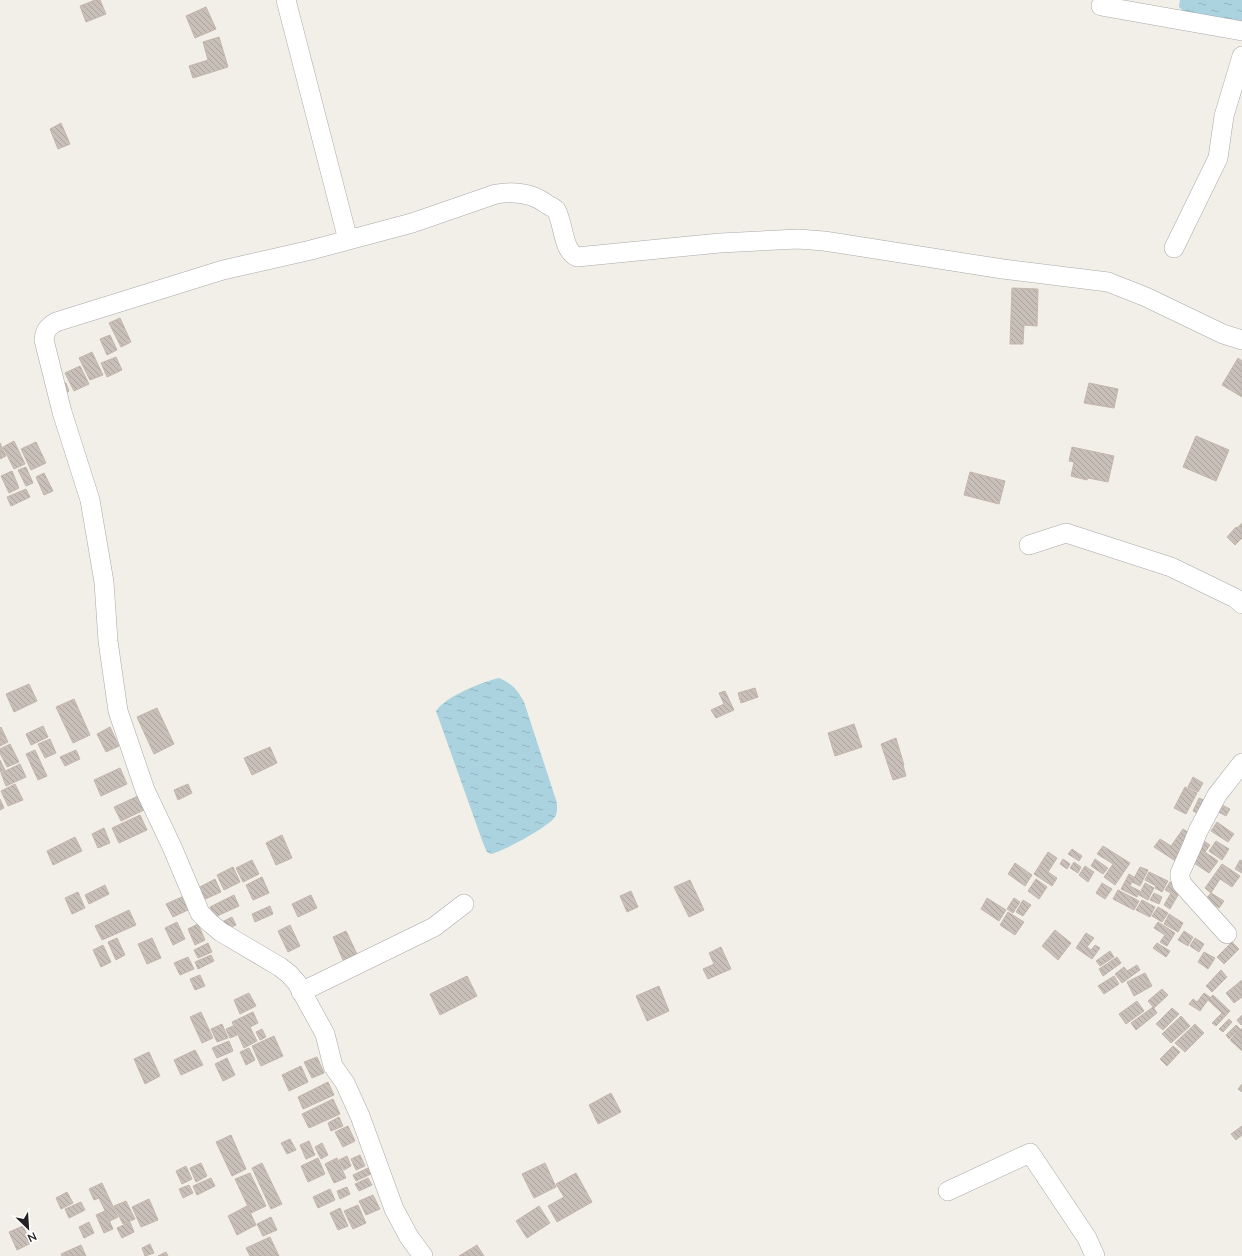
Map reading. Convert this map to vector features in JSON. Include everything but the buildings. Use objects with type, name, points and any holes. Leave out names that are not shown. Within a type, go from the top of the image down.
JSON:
[{"type":"street","points":[[286,0],[348,240]]},
{"type":"street","points":[[1101,6],[1242,31]]},
{"type":"street","points":[[1174,248],[1218,158],[1224,116],[1242,56]]},
{"type":"street","points":[[423,1256],[409,1237],[394,1209],[360,1116],[345,1083],[333,1066],[324,1034],[297,983],[280,967],[221,932],[200,913],[146,790],[118,711],[108,641],[104,582],[91,507],[62,412],[44,340],[44,334],[48,327],[56,322],[223,270],[311,250],[412,224],[496,194],[509,192],[526,194],[542,200],[556,210],[568,249],[577,257],[736,242],[798,238],[824,241],[1003,269],[1108,282],[1146,297],[1223,334],[1242,340]]},
{"type":"street","points":[[1029,545],[1066,533],[1171,567],[1235,598],[1242,604]]},
{"type":"street","points":[[1228,934],[1182,884],[1180,873],[1198,831],[1218,795],[1242,763]]},
{"type":"street","points":[[301,992],[434,927],[464,904]]},
{"type":"street","points":[[948,1191],[1030,1153],[1087,1238],[1095,1256]]},
{"type":"water","points":[[1180,0],[1242,0],[1242,23],[1184,12],[1179,7]]},
{"type":"water","points":[[499,678],[514,687],[524,702],[557,803],[557,809],[554,818],[543,827],[514,844],[491,854],[487,852],[483,843],[436,711],[441,705],[465,690]]}]
